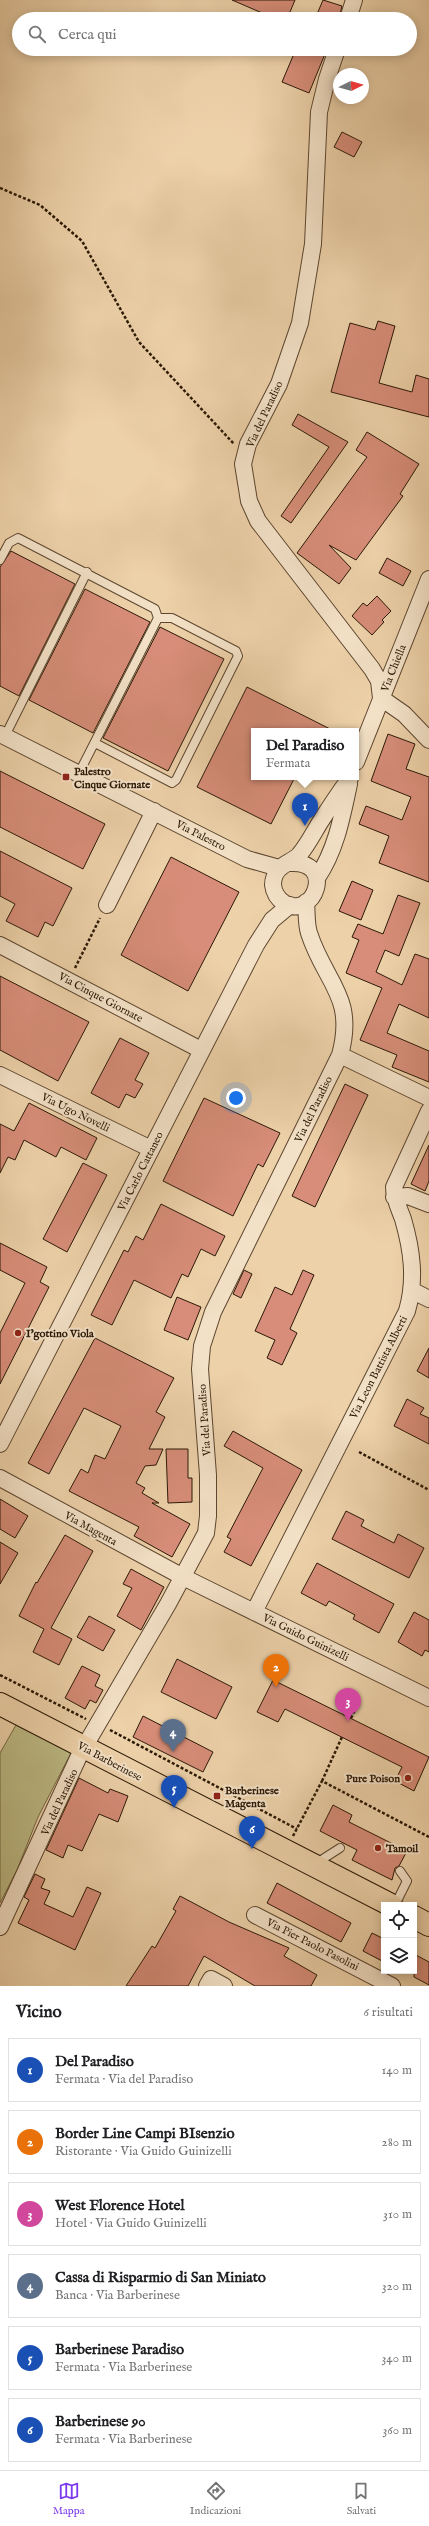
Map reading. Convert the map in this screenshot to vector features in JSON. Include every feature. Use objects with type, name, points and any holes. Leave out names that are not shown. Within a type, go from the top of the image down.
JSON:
[{"type":"main road","name":"Via Barberinese","points":[[0,1704],[385,1902]]},
{"type":"main road","points":[[417,1918],[429,1924]]},
{"type":"street","points":[[350,12],[354,0]]},
{"type":"street","name":"Via del Paradiso","points":[[335,56],[327,79],[320,112],[313,244],[300,323],[279,384],[248,444],[243,464],[249,501],[258,521],[372,669],[378,681],[381,698]]},
{"type":"street","name":"Via Chiella","points":[[429,579],[381,698],[404,714],[429,740]]},
{"type":"street","points":[[359,754],[381,698]]},
{"type":"street","name":"Via Palestro","points":[[2,735],[249,859],[281,871]]},
{"type":"street","points":[[348,780],[304,848],[281,871],[276,895],[290,905],[306,902],[316,892],[317,878],[326,863],[336,838],[349,780]]},
{"type":"street","points":[[107,905],[154,811]]},
{"type":"street","points":[[281,871],[305,864],[311,869],[317,878]]},
{"type":"street","name":"Via del Paradiso","points":[[0,1927],[84,1747],[183,1577],[206,1533],[208,1516],[208,1475],[200,1369],[202,1346],[213,1312],[340,1056],[345,1026],[342,1000],[308,932],[306,902]]},
{"type":"street","name":"Via Carlo Cattaneo","points":[[0,1444],[256,945],[272,920],[290,905]]},
{"type":"street","name":"Via Cinque Giornate","points":[[0,945],[201,1050]]},
{"type":"street","points":[[340,1056],[429,1098]]},
{"type":"street","name":"Via Ugo Novelli","points":[[0,1075],[151,1150]]},
{"type":"street","name":"Via Leon Battista Alberti","points":[[254,1612],[408,1311],[413,1291],[408,1240],[394,1197],[394,1187],[429,1111]]},
{"type":"street","points":[[394,1197],[408,1196],[429,1204]]},
{"type":"street","points":[[413,1291],[429,1299]]},
{"type":"street","name":"Via Magenta","points":[[0,1478],[183,1577]]},
{"type":"street","name":"Via Guido Guinizelli","points":[[183,1577],[429,1698]]},
{"type":"street","name":"Via Pier Paolo Pasolini","points":[[255,1915],[392,1986]]},
{"type":"lane","points":[[0,560],[9,543],[18,538],[155,608],[158,618],[80,773]]},
{"type":"lane","points":[[2,735],[87,572]]},
{"type":"lane","points":[[95,743],[172,782],[176,780],[238,656],[236,651],[172,618],[158,618]]},
{"type":"lane","points":[[313,1865],[340,1848]]},
{"type":"lane","points":[[396,1902],[407,1881],[400,1871]]},
{"type":"path","points":[[0,188],[40,205],[82,241],[139,342],[232,441],[243,464]]},
{"type":"path","points":[[68,981],[107,905]]},
{"type":"path","points":[[359,1452],[429,1490]]},
{"type":"path","points":[[0,1675],[82,1717],[99,1723],[297,1829],[322,1781],[342,1737]]},
{"type":"path","points":[[351,1718],[356,1708]]},
{"type":"path","points":[[322,1781],[429,1837]]},
{"type":"shaded area","points":[[16,1725],[71,1753],[38,1817],[17,1870],[0,1903],[0,1753]]},
{"type":"building","points":[[232,0],[295,0],[290,12],[260,12]]},
{"type":"building","points":[[323,0],[342,6],[341,12],[318,12]]},
{"type":"building","points":[[293,56],[324,56],[309,93],[282,82]]},
{"type":"building","points":[[342,132],[362,142],[354,157],[334,147]]},
{"type":"building","points":[[378,321],[395,326],[379,383],[412,392],[416,375],[429,379],[429,417],[331,392],[350,323],[375,330]]},
{"type":"building","points":[[298,414],[348,442],[291,523],[281,516],[329,447],[292,425]]},
{"type":"building","points":[[367,432],[419,464],[400,494],[403,496],[356,560],[329,545],[351,568],[339,584],[297,553],[367,457],[356,450]]},
{"type":"building","points":[[11,551],[75,584],[19,696],[0,686],[0,567]]},
{"type":"building","points":[[387,558],[411,571],[403,586],[379,573]]},
{"type":"building","points":[[85,589],[150,622],[93,733],[29,700]]},
{"type":"building","points":[[377,596],[391,611],[382,620],[384,622],[372,635],[352,616],[363,603],[367,606]]},
{"type":"building","points":[[160,627],[224,659],[168,771],[103,738]]},
{"type":"building","points":[[247,687],[328,728],[251,728],[251,780],[293,780],[271,824],[197,787]]},
{"type":"building","points":[[388,734],[415,744],[406,769],[429,777],[429,882],[379,863],[389,836],[359,824],[366,806],[402,820],[411,797],[371,781]]},
{"type":"building","points":[[0,771],[105,824],[83,869],[0,827]]},
{"type":"building","points":[[0,851],[72,888],[53,926],[45,922],[38,937],[6,921],[15,904],[0,896]]},
{"type":"building","points":[[171,857],[239,892],[188,991],[121,955]]},
{"type":"building","points":[[352,881],[373,890],[361,920],[339,911]]},
{"type":"building","points":[[398,895],[420,903],[399,956],[385,950],[376,972],[402,985],[415,954],[429,959],[429,1018],[399,1004],[387,1033],[429,1051],[429,1082],[392,1067],[397,1055],[360,1040],[382,988],[346,973],[359,940],[352,937],[358,924],[383,934]]},
{"type":"building","points":[[0,976],[89,1022],[58,1081],[0,1050]]},
{"type":"building","points":[[120,1038],[149,1053],[135,1080],[143,1084],[135,1098],[126,1094],[119,1108],[91,1093]]},
{"type":"building","points":[[345,1084],[368,1095],[315,1207],[292,1196]]},
{"type":"building","points":[[204,1098],[280,1133],[263,1167],[258,1164],[233,1216],[163,1181]]},
{"type":"building","points":[[29,1103],[97,1138],[86,1160],[61,1147],[56,1157],[24,1140],[15,1160],[8,1157],[0,1173],[0,1124],[14,1131]]},
{"type":"building","points":[[429,1145],[429,1181],[425,1191],[411,1184]]},
{"type":"building","points":[[83,1163],[107,1175],[67,1252],[43,1239]]},
{"type":"building","points":[[161,1204],[225,1236],[215,1256],[201,1249],[188,1277],[182,1274],[171,1298],[134,1280],[112,1325],[91,1315],[124,1250],[128,1252],[136,1236],[143,1240]]},
{"type":"building","points":[[0,1243],[47,1267],[40,1282],[49,1287],[0,1384],[0,1333],[25,1283],[0,1270]]},
{"type":"building","points":[[244,1270],[252,1274],[241,1298],[233,1294]]},
{"type":"building","points":[[303,1270],[314,1275],[290,1329],[297,1333],[282,1365],[267,1358],[275,1340],[255,1331],[275,1287],[292,1295]]},
{"type":"building","points":[[177,1297],[201,1307],[188,1340],[164,1330]]},
{"type":"building","points":[[95,1338],[174,1378],[156,1412],[165,1417],[149,1449],[163,1449],[156,1465],[145,1466],[136,1483],[145,1488],[142,1493],[159,1503],[152,1503],[190,1524],[172,1557],[134,1536],[139,1527],[69,1491],[81,1469],[88,1473],[95,1455],[105,1459],[121,1426],[84,1408],[49,1474],[28,1463]]},
{"type":"building","points":[[429,1348],[429,1378],[417,1371]]},
{"type":"building","points":[[407,1399],[424,1408],[420,1414],[429,1418],[429,1444],[394,1426]]},
{"type":"building","points":[[233,1431],[302,1470],[251,1566],[224,1552],[231,1539],[227,1537],[263,1468],[224,1446]]},
{"type":"building","points":[[166,1449],[188,1449],[188,1478],[192,1478],[192,1502],[168,1503]]},
{"type":"building","points":[[0,1499],[28,1516],[15,1538],[0,1529]]},
{"type":"building","points":[[346,1511],[364,1520],[361,1526],[394,1543],[398,1534],[424,1548],[409,1578],[332,1539]]},
{"type":"building","points":[[65,1535],[93,1551],[51,1628],[72,1639],[59,1665],[33,1652],[44,1629],[19,1616],[36,1582],[37,1583]]},
{"type":"building","points":[[0,1542],[18,1553],[0,1584]]},
{"type":"building","points":[[317,1563],[394,1604],[379,1633],[353,1619],[355,1615],[329,1601],[326,1606],[301,1593]]},
{"type":"building","points":[[131,1569],[164,1587],[141,1630],[117,1616],[132,1588],[123,1584]]},
{"type":"building","points":[[414,1612],[429,1620],[429,1652],[425,1650],[422,1656],[398,1642]]},
{"type":"building","points":[[89,1616],[115,1630],[103,1651],[77,1637]]},
{"type":"building","points":[[177,1659],[232,1687],[216,1719],[161,1692]]},
{"type":"building","points":[[82,1666],[100,1675],[95,1686],[103,1690],[96,1703],[90,1700],[85,1709],[65,1698]]},
{"type":"building","points":[[273,1680],[429,1757],[414,1791],[395,1781],[402,1767],[285,1709],[278,1722],[257,1712]]},
{"type":"building","points":[[143,1716],[213,1752],[203,1772],[133,1737]]},
{"type":"building","points":[[79,1778],[108,1793],[110,1789],[128,1796],[118,1822],[99,1814],[82,1851],[68,1845],[63,1858],[46,1850]]},
{"type":"building","points":[[333,1805],[352,1815],[349,1822],[407,1851],[399,1866],[395,1868],[392,1880],[352,1860],[357,1850],[320,1831]]},
{"type":"building","points":[[35,1874],[45,1879],[41,1888],[50,1891],[44,1904],[73,1917],[87,1887],[101,1893],[75,1950],[18,1923],[29,1900],[24,1897]]},
{"type":"building","points":[[277,1883],[351,1923],[341,1942],[267,1903]]},
{"type":"building","points":[[180,1896],[229,1922],[289,1948],[284,1956],[317,1975],[311,1986],[255,1986],[204,1956],[188,1986],[126,1986],[152,1946],[155,1948],[176,1911],[173,1909]]},
{"type":"building","points":[[372,1933],[381,1938],[381,1960],[363,1951]]},
{"type":"building","points":[[417,1956],[429,1962],[429,1985],[414,1977],[414,1974],[417,1974]]},
{"type":"place","name":"Palestro Cinque Giornate","points":[[66,777]]},
{"type":"place","name":"Del Paradiso","points":[[305,826]]},
{"type":"place","name":"I'gottino Viola","points":[[18,1333]]},
{"type":"place","name":"Border Line Campi BIsenzio","points":[[276,1687]]},
{"type":"place","name":"West Florence Hotel","points":[[348,1721]]},
{"type":"place","name":"Cassa di Risparmio di San Miniato","points":[[173,1752]]},
{"type":"place","name":"Pure Poison","points":[[408,1778]]},
{"type":"place","name":"Barberinese Magenta","points":[[217,1796]]},
{"type":"place","name":"Barberinese Paradiso","points":[[174,1808]]},
{"type":"place","name":"Tamoil","points":[[378,1848]]},
{"type":"place","name":"Barberinese 90","points":[[252,1849]]}]
